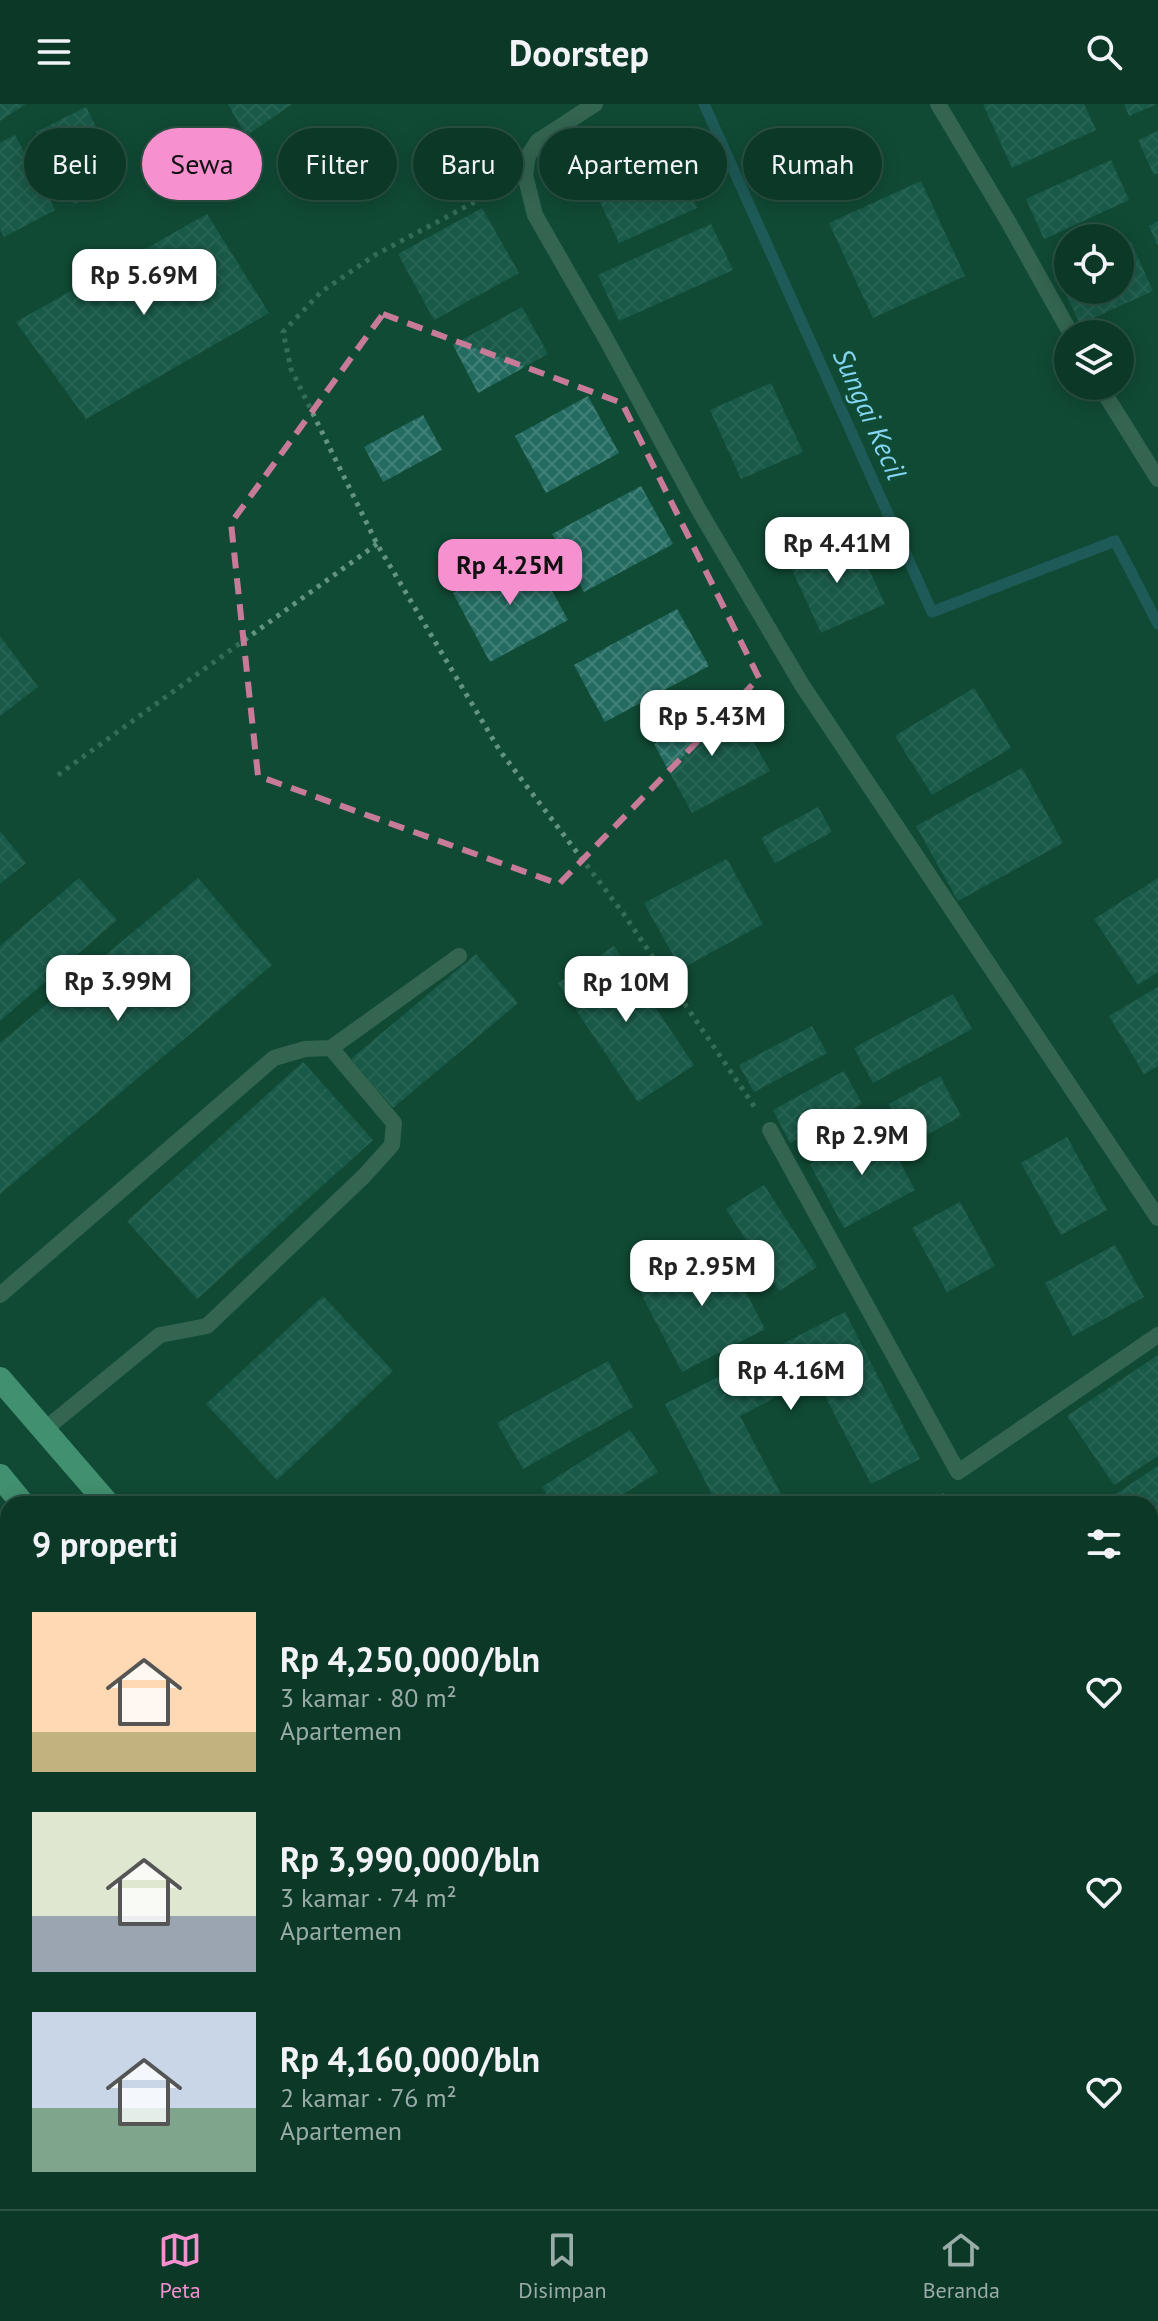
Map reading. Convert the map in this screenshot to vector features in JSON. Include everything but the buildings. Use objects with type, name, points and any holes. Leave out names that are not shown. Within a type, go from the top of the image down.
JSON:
[{"type":"highway","points":[[0,1379],[101,1496]]},
{"type":"highway","points":[[0,1476],[16,1496]]},
{"type":"street","points":[[595,104],[538,141],[528,156],[525,175],[535,215],[700,512],[802,685],[1158,1218]]},
{"type":"street","points":[[938,104],[1063,320]]},
{"type":"street","points":[[1109,400],[1158,479]]},
{"type":"street","points":[[0,1295],[274,1058],[305,1049],[331,1048],[459,956]]},
{"type":"street","points":[[44,1430],[160,1335],[207,1326],[364,1176],[392,1145],[394,1123],[331,1048]]},
{"type":"street","points":[[770,1130],[958,1472],[1158,1335]]},
{"type":"path","points":[[525,175],[375,255],[321,292],[283,332],[291,369],[377,544],[500,751],[623,913],[770,1130]]},
{"type":"path","points":[[58,775],[377,544]]},
{"type":"highlighted area","points":[[383,314],[622,403],[759,678],[559,884],[258,776],[231,523]]},
{"type":"waterway","name":"Sungai Kecil","points":[[704,104],[932,612],[1115,541],[1158,624]]}]
